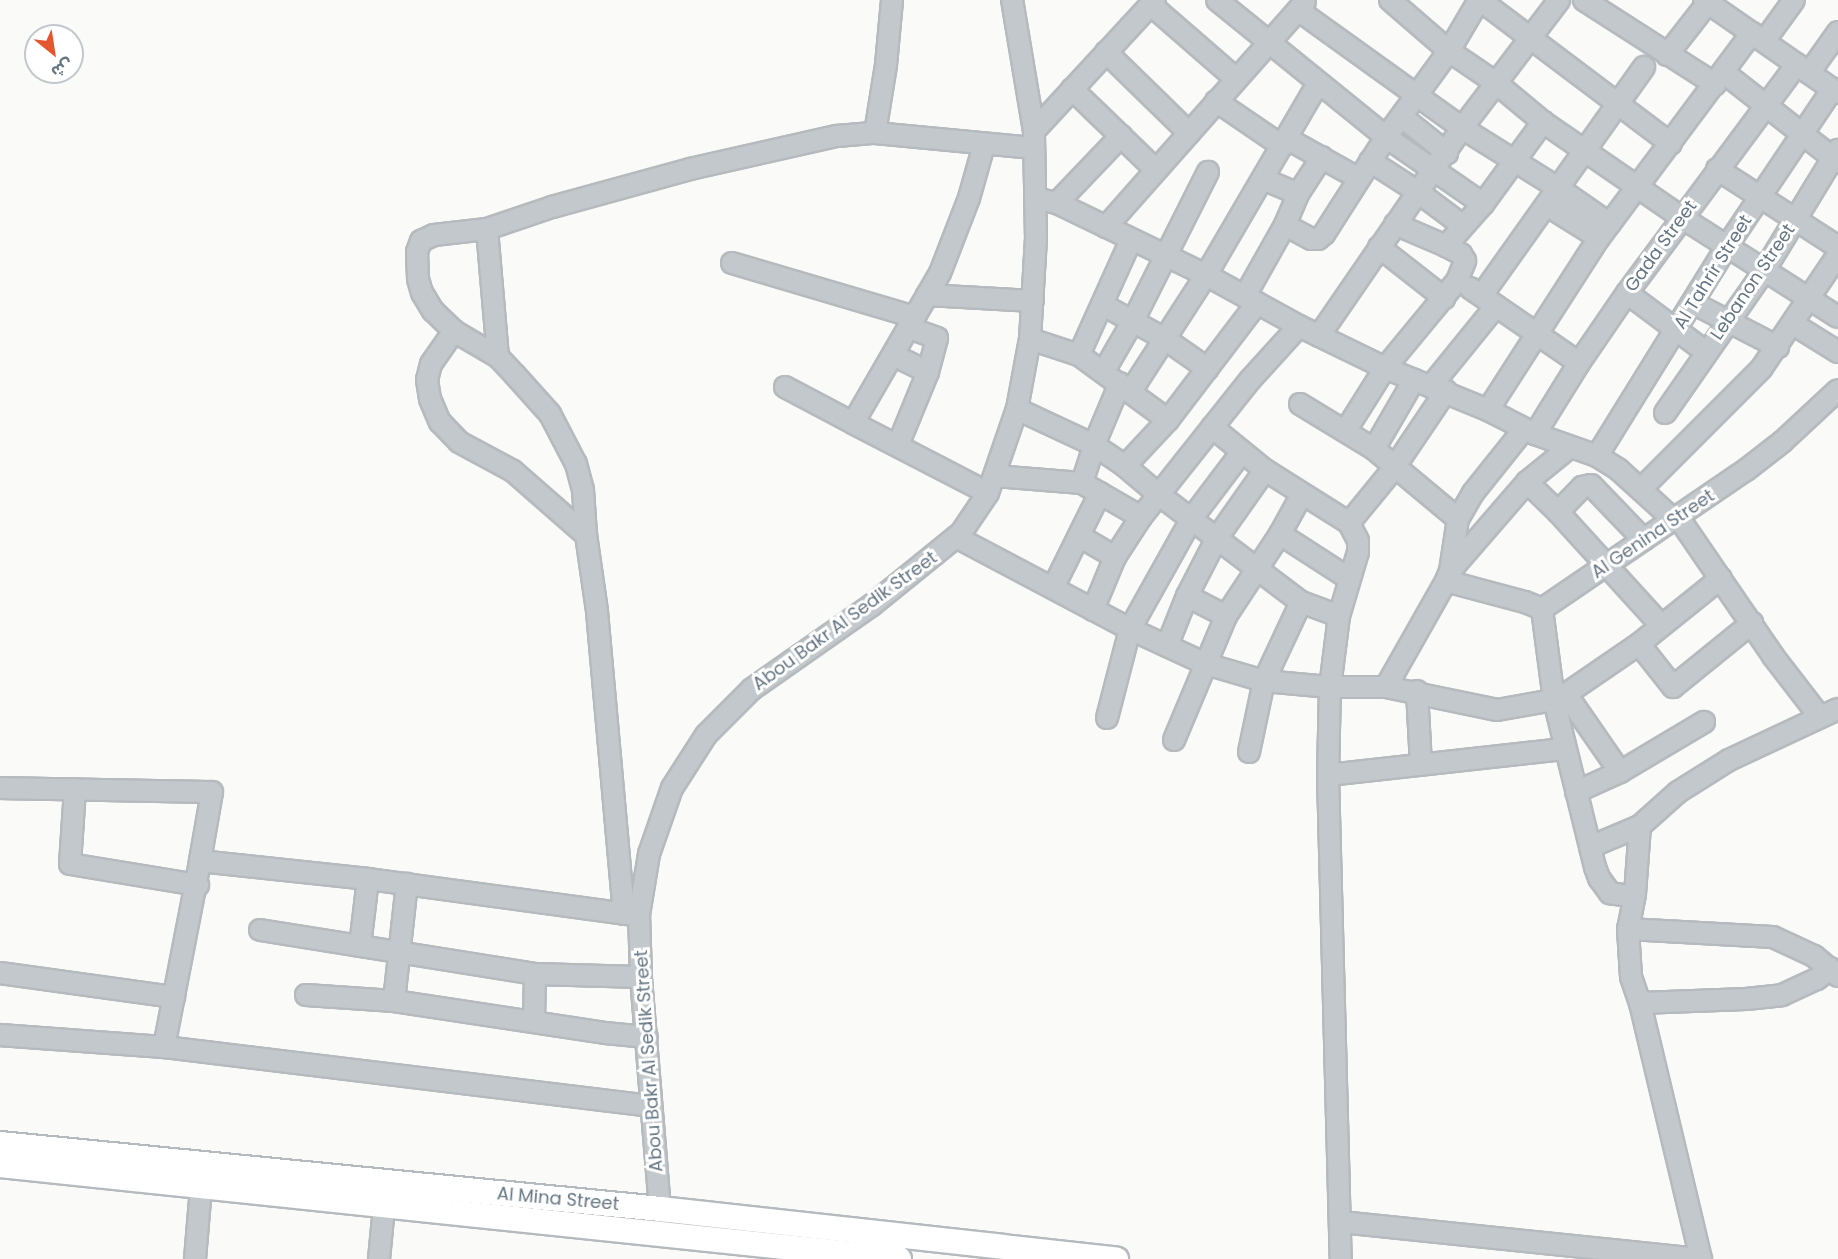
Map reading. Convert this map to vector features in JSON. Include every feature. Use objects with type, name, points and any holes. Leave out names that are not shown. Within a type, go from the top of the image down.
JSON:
[{"type":"main road","name":"Al Mina Street","points":[[0,1144],[660,1209],[1116,1259]]},
{"type":"main road","name":"Al Mina Street","points":[[0,1165],[201,1188],[899,1259]]},
{"type":"street","points":[[875,133],[886,65],[892,0]]},
{"type":"street","name":"Abou Bakr Al Sedik Street","points":[[658,1235],[660,1209],[650,1106],[647,1037],[631,914],[664,808],[682,770],[706,735],[752,689],[872,605],[956,537],[992,485],[1017,409],[1030,339],[1034,302],[1035,198],[1034,139],[1012,0]]},
{"type":"street","points":[[1217,0],[1386,137],[1483,204]]},
{"type":"street","points":[[1390,0],[1449,51],[1496,83],[1543,122],[1639,186],[1681,218],[1838,316]]},
{"type":"street","points":[[1285,225],[1311,239],[1321,237],[1386,137],[1449,51],[1479,0],[1671,144]]},
{"type":"street","points":[[1319,336],[1395,224],[1447,153],[1462,128],[1560,0]]},
{"type":"street","points":[[1584,0],[1667,55],[1719,78],[1766,106],[1801,134],[1836,157]]},
{"type":"street","points":[[1488,410],[1604,231],[1719,78],[1794,0]]},
{"type":"street","points":[[1667,55],[1707,1],[1835,92]]},
{"type":"street","points":[[200,861],[368,879],[631,914],[597,611],[586,535],[583,490],[576,464],[550,414],[498,357],[454,331],[433,311],[422,293],[418,279],[419,245],[430,236],[487,229],[552,207],[690,170],[837,136],[875,133],[984,145],[1034,139],[1072,89],[1153,3],[1236,79]]},
{"type":"street","points":[[1106,227],[1302,5],[1416,96],[1462,128],[1558,188],[1604,231]]},
{"type":"street","name":"Gada Street","points":[[1458,519],[1473,493],[1530,432],[1681,218],[1766,106],[1838,32]]},
{"type":"street","points":[[1106,52],[1189,132]]},
{"type":"street","points":[[1374,449],[1430,386],[1489,300],[1558,188],[1644,67]]},
{"type":"street","points":[[1082,483],[1094,445],[1125,387],[1165,339],[1206,275],[1318,83]]},
{"type":"street","points":[[1072,89],[1156,170]]},
{"type":"street","name":"Al Tahrir Street","points":[[1597,456],[1758,198],[1801,134],[1835,92]]},
{"type":"street","points":[[1216,101],[1284,142],[1322,157],[1358,178]]},
{"type":"street","points":[[1402,117],[1447,153]]},
{"type":"street","points":[[1446,246],[1462,225],[1483,204],[1543,122]]},
{"type":"street","points":[[1057,203],[1121,136]]},
{"type":"street","points":[[854,423],[940,273],[957,232],[984,145]]},
{"type":"street","points":[[1125,466],[1168,420],[1208,369],[1251,300],[1298,194],[1322,157]]},
{"type":"street","name":"Lebanon Street","points":[[1665,413],[1764,271],[1836,157]]},
{"type":"street","points":[[1370,161],[1418,192],[1462,225]]},
{"type":"street","points":[[1717,169],[1758,198],[1795,219],[1838,248]]},
{"type":"street","points":[[1104,371],[1166,258],[1208,172]]},
{"type":"street","points":[[1263,179],[1298,194]]},
{"type":"street","points":[[1035,198],[1057,203],[1166,258],[1206,275],[1299,326],[1385,368],[1488,410],[1530,432],[1597,456],[1676,518],[1721,578],[1773,656],[1829,713],[1729,760],[1678,792],[1640,826],[1590,847]]},
{"type":"street","points":[[1548,206],[1604,231]]},
{"type":"street","points":[[1346,430],[1385,368],[1457,281],[1465,261],[1461,254],[1446,246],[1395,224]]},
{"type":"street","points":[[487,229],[498,357]]},
{"type":"street","points":[[1079,356],[1131,240]]},
{"type":"street","points":[[1379,247],[1444,298]]},
{"type":"street","points":[[1641,489],[1754,376],[1778,347],[1838,255]]},
{"type":"street","points":[[732,263],[912,322],[938,338],[928,372],[898,445]]},
{"type":"street","points":[[1457,281],[1489,300],[1579,363]]},
{"type":"street","points":[[1627,293],[1706,352]]},
{"type":"street","points":[[927,295],[1034,302]]},
{"type":"street","points":[[1693,303],[1778,347]]},
{"type":"street","points":[[1103,306],[1165,339],[1208,369]]},
{"type":"street","points":[[1793,324],[1838,352]]},
{"type":"street","points":[[1093,610],[1115,557],[1158,494],[1299,326]]},
{"type":"street","points":[[454,331],[431,364],[427,380],[430,399],[440,422],[459,442],[513,471],[586,535]]},
{"type":"street","points":[[1030,339],[1079,356],[1104,371],[1168,420]]},
{"type":"street","points":[[893,355],[928,372]]},
{"type":"street","points":[[1349,523],[1394,468],[1430,386]]},
{"type":"street","points":[[785,387],[898,445],[992,485],[1082,483],[1141,518]]},
{"type":"street","name":"Al Genina Street","points":[[1542,609],[1773,449],[1838,390]]},
{"type":"street","points":[[1300,404],[1374,449],[1458,519],[1448,576]]},
{"type":"street","points":[[1017,409],[1094,445],[1125,466],[1158,494],[1302,602],[1339,616]]},
{"type":"street","points":[[1212,427],[1264,470],[1349,523],[1356,535],[1358,552],[1348,578],[1339,616],[1330,687],[1328,775],[1341,1259]]},
{"type":"street","points":[[1386,687],[1448,576],[1527,482],[1570,447]]},
{"type":"street","points":[[1107,718],[1130,629],[1192,518],[1242,452]]},
{"type":"street","points":[[1167,646],[1187,596],[1218,538],[1264,470]]},
{"type":"street","points":[[1527,482],[1558,512],[1660,624]]},
{"type":"street","points":[[1558,512],[1582,487],[1591,485],[1644,540]]},
{"type":"street","points":[[1053,588],[1100,493]]},
{"type":"street","points":[[1174,740],[1226,616],[1256,567],[1280,534],[1301,495]]},
{"type":"street","points":[[1280,534],[1348,578]]},
{"type":"street","points":[[1080,536],[1115,557]]},
{"type":"street","points":[[956,537],[1130,629],[1206,664],[1264,681],[1330,687],[1386,687],[1417,691],[1497,710],[1560,697],[1639,644],[1660,624],[1721,578]]},
{"type":"street","points":[[1448,576],[1542,609],[1560,697],[1564,749],[1599,878],[1606,889],[1615,895],[1635,894]]},
{"type":"street","points":[[1187,596],[1226,616]]},
{"type":"street","points":[[1249,752],[1264,681],[1302,602]]},
{"type":"street","points":[[1639,644],[1673,687],[1752,624]]},
{"type":"street","points":[[1417,691],[1421,765]]},
{"type":"street","points":[[1560,697],[1620,772]]},
{"type":"street","points":[[1576,792],[1620,772],[1704,722]]},
{"type":"street","points":[[1328,775],[1564,749]]},
{"type":"street","points":[[0,788],[212,792],[198,885],[164,1047]]},
{"type":"street","points":[[75,789],[70,864],[198,885]]},
{"type":"street","points":[[1341,1222],[1701,1259],[1640,1003],[1631,977],[1628,929],[1635,894],[1640,826]]},
{"type":"street","points":[[360,946],[368,879]]},
{"type":"street","points":[[394,1001],[406,884]]},
{"type":"street","points":[[1628,929],[1773,937],[1801,949],[1834,972]]},
{"type":"street","points":[[260,930],[535,974],[641,977]]},
{"type":"street","points":[[1640,1003],[1746,999],[1782,994],[1834,972]]},
{"type":"street","points":[[0,973],[174,997]]},
{"type":"street","points":[[534,1021],[535,974]]},
{"type":"street","points":[[306,995],[394,1001],[534,1021],[604,1034],[647,1037]]},
{"type":"street","points":[[0,1035],[164,1047],[650,1106]]},
{"type":"street","points":[[195,1259],[201,1188]]},
{"type":"street","points":[[379,1259],[384,1207]]}]
